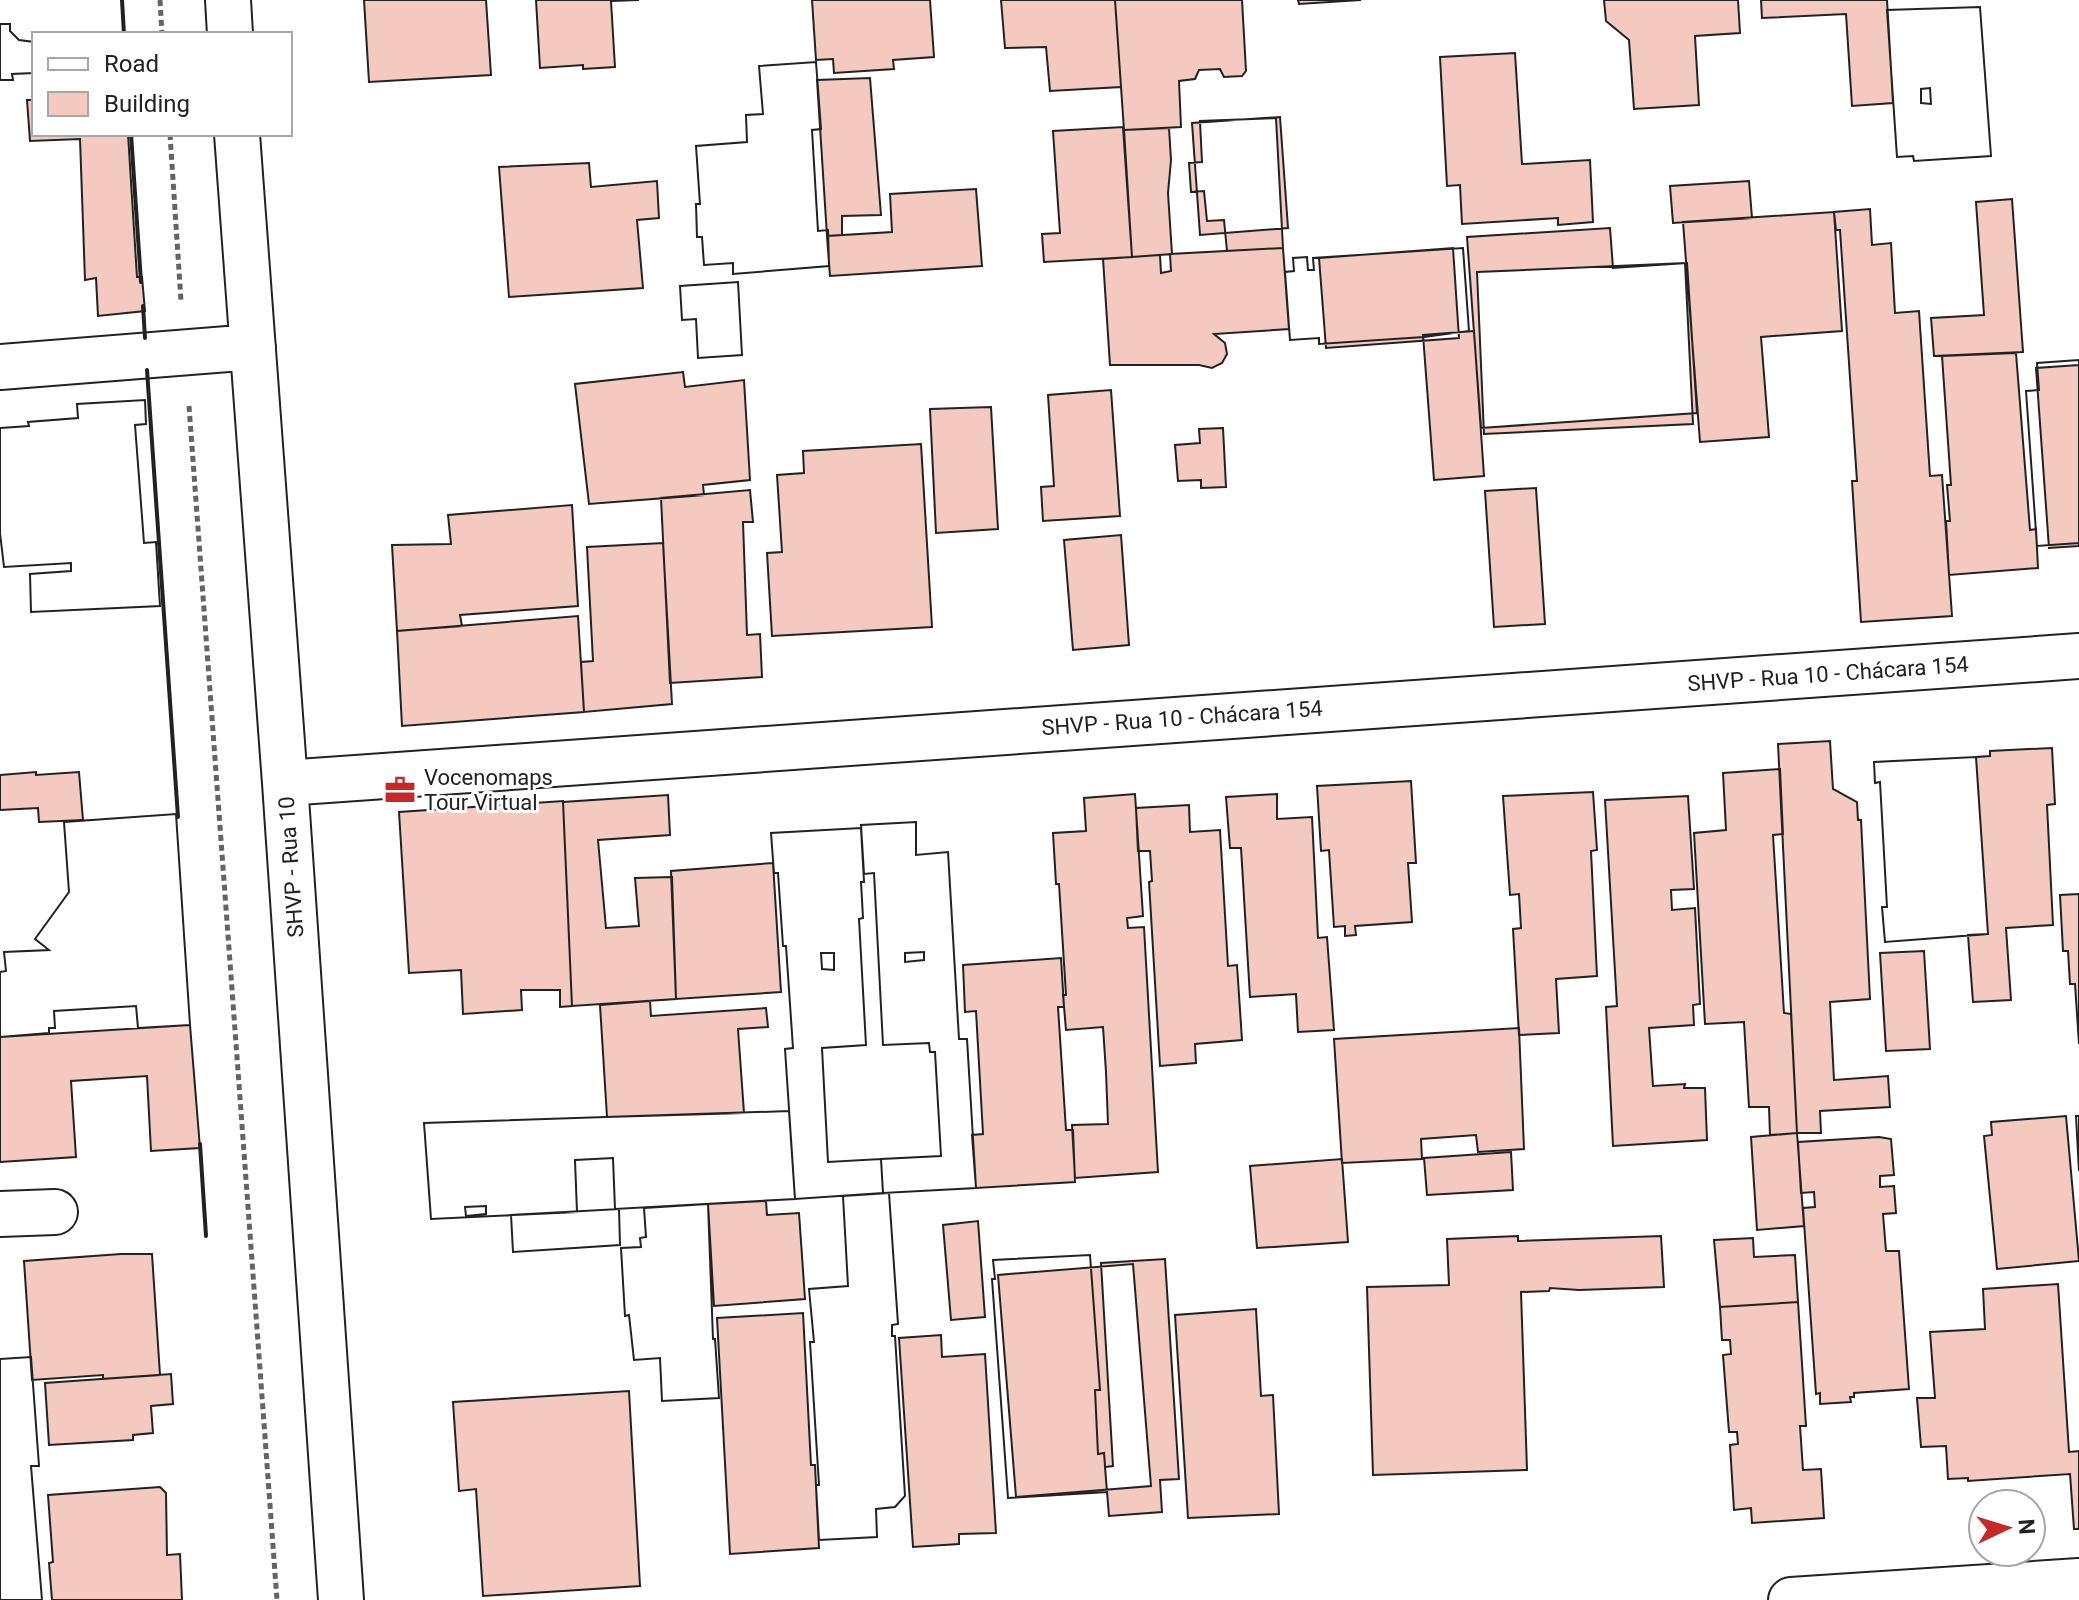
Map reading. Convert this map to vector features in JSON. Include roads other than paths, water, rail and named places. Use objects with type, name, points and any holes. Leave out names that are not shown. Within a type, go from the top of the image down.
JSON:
[{"type":"street","points":[[228,0],[230,32]]},
{"type":"street","name":"SHVP - Rua 10","points":[[237,136],[341,1600]]},
{"type":"street","points":[[0,367],[253,347]]},
{"type":"street","name":"SHVP - Rua 10 - Chácara 154","points":[[285,783],[2079,656]]},
{"type":"street","points":[[0,1214],[55,1212]]},
{"type":"street","points":[[1791,1600],[2079,1581]]},
{"type":"place","name":"Vocenomaps Tour Virtual","points":[[400,790]]}]
